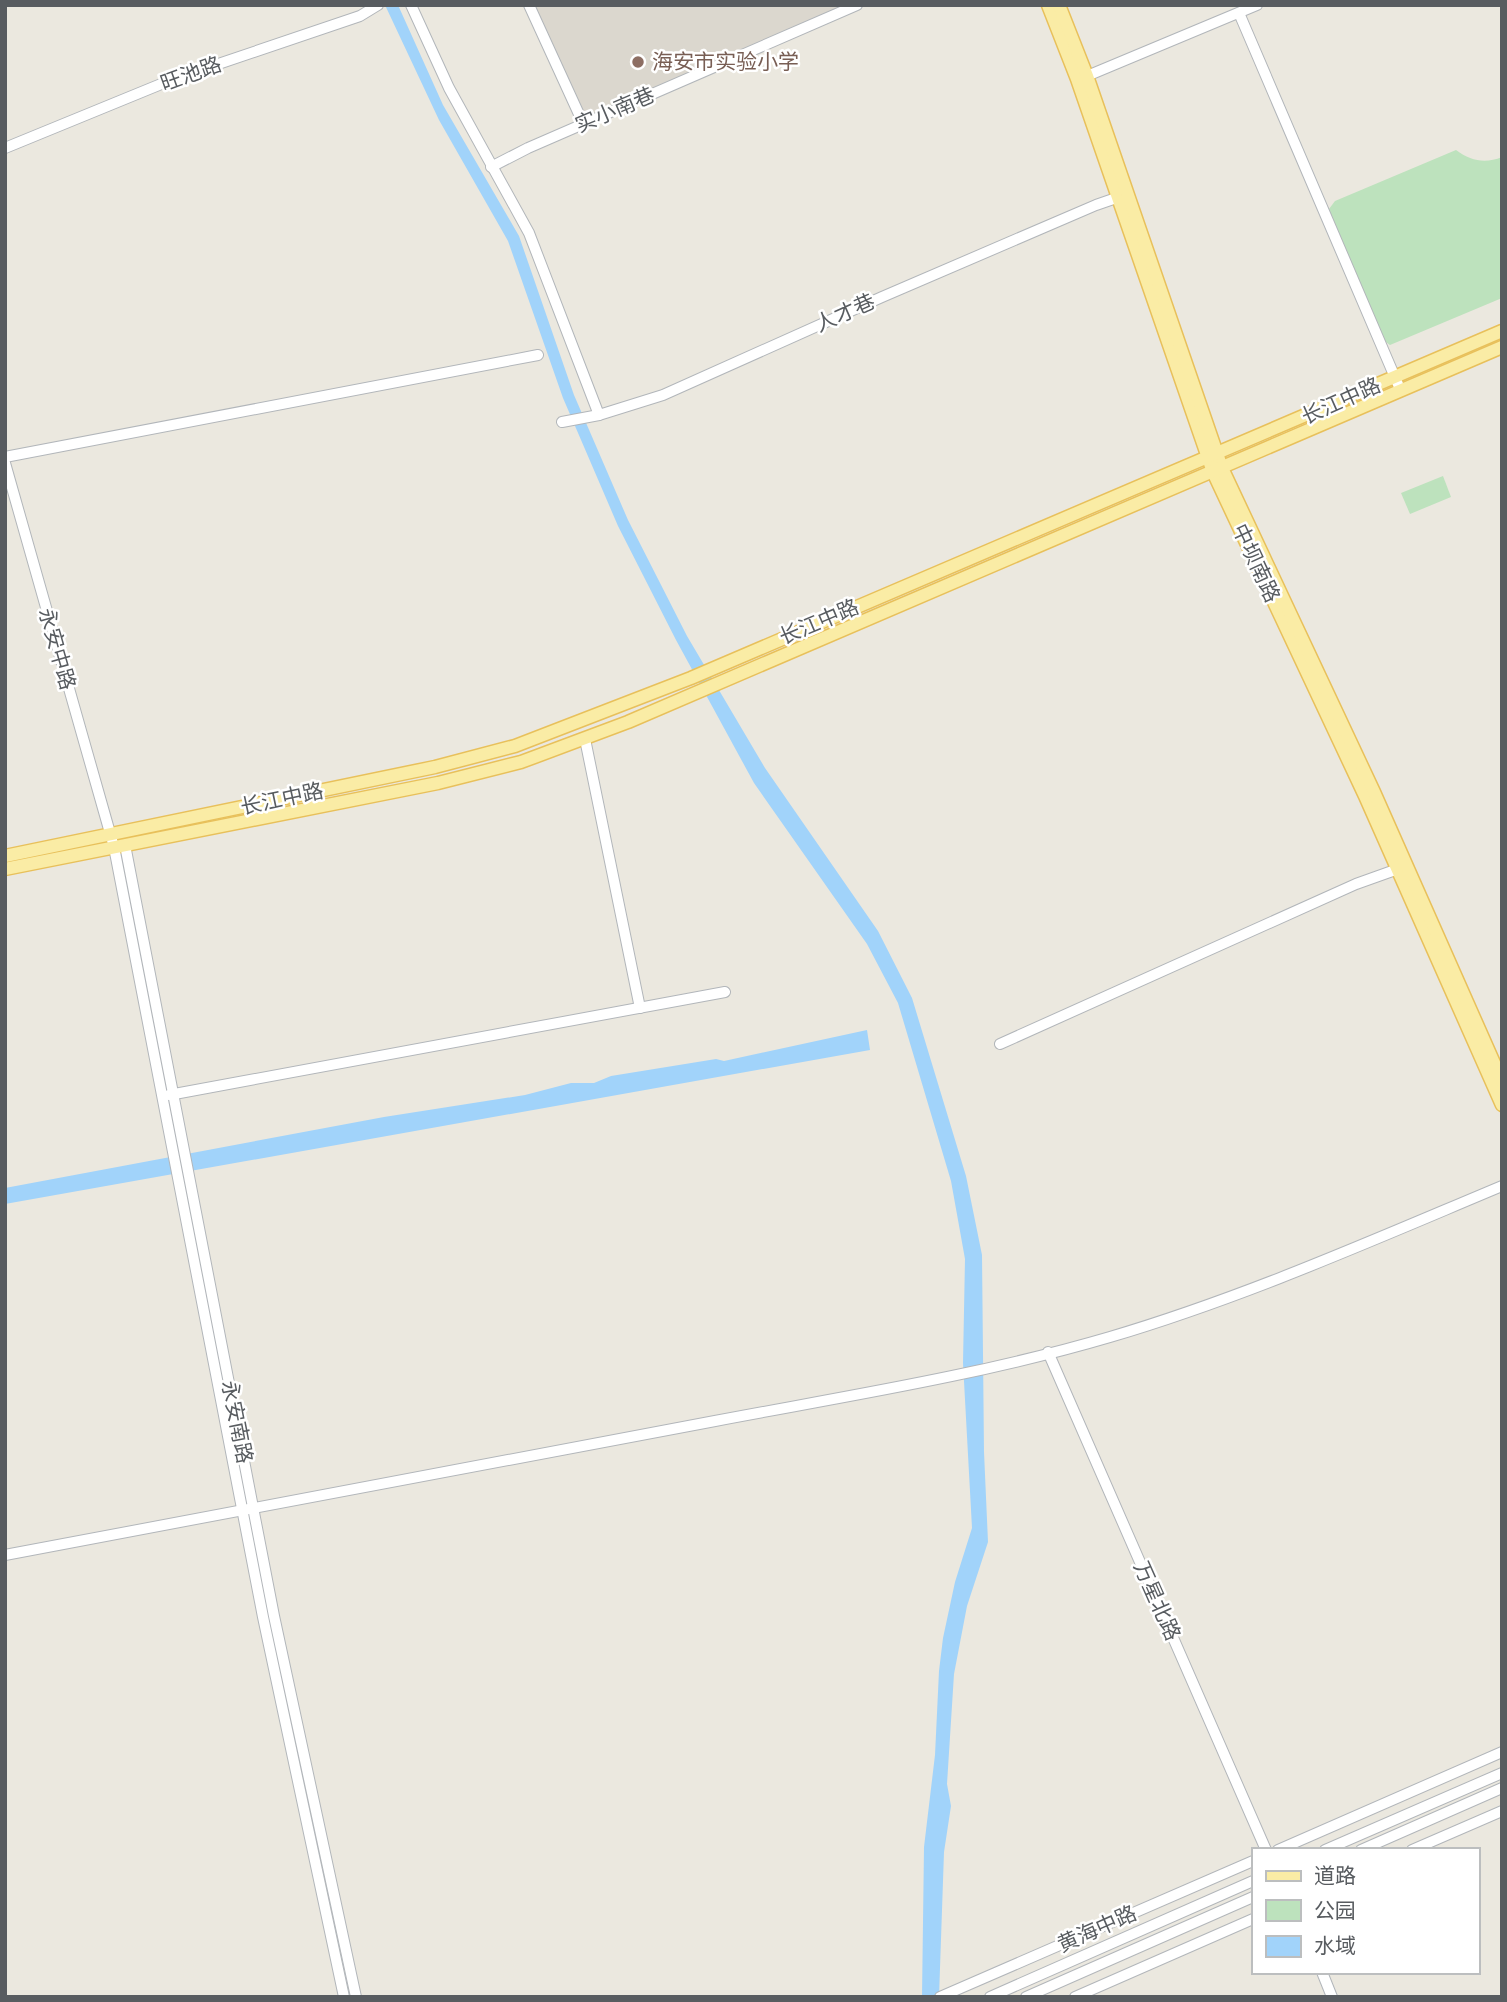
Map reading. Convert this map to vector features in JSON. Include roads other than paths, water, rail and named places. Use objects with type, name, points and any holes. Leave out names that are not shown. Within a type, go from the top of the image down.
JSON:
[{"type":"main road","name":"中坝南路","points":[[1048,5],[1212,456],[1502,1105]]},
{"type":"main road","name":"中坝南路","points":[[1059,5],[1087,76],[1212,456]]},
{"type":"main road","name":"长江中路","points":[[5,869],[438,783],[521,762],[585,739],[1218,470],[1502,331]]},
{"type":"main road","name":"长江中路","points":[[5,856],[435,767],[515,746],[691,678],[1212,456],[1398,383],[1502,347]]},
{"type":"main road","name":"中坝南路","points":[[1218,470],[1374,792],[1502,1081]]},
{"type":"street","name":"旺池路","points":[[5,148],[171,80],[360,16],[378,5]]},
{"type":"street","points":[[411,5],[449,88],[528,233],[596,416]]},
{"type":"street","points":[[529,5],[583,123]]},
{"type":"street","name":"实小南巷","points":[[491,167],[583,123],[857,5]]},
{"type":"street","points":[[1087,76],[1257,5]]},
{"type":"street","points":[[1239,13],[1398,383]]},
{"type":"street","name":"人才巷","points":[[564,422],[596,416],[663,395],[882,296],[1096,205],[1126,195]]},
{"type":"street","points":[[5,457],[538,355]]},
{"type":"street","name":"永安中路","points":[[5,463],[110,834],[119,846]]},
{"type":"street","points":[[585,739],[640,1008]]},
{"type":"street","name":"永安南路","points":[[119,846],[248,1508],[356,1997]]},
{"type":"street","points":[[1000,1044],[1344,890],[1398,869]]},
{"type":"street","points":[[167,1095],[725,992]]},
{"type":"street","points":[[5,1555],[528,1458],[987,1368],[1108,1337],[1277,1281],[1502,1186]]},
{"type":"street","name":"万星北路","points":[[1048,1352],[1265,1848]]},
{"type":"street","name":"永安南路","points":[[248,1508],[263,1617],[344,1997]]},
{"type":"street","points":[[1283,1848],[1502,1752]]},
{"type":"street","points":[[1469,1766],[1476,1784]]},
{"type":"street","points":[[1330,1848],[1502,1773]]},
{"type":"street","points":[[1366,1848],[1502,1788]]},
{"type":"street","points":[[1417,1848],[1502,1811]]},
{"type":"street","name":"黄海中路","points":[[940,1997],[1252,1861]]},
{"type":"street","name":"黄海中路","points":[[990,1997],[1252,1881]]},
{"type":"street","points":[[1173,1895],[1180,1913]]},
{"type":"street","name":"黄海中路","points":[[1026,1997],[1252,1897]]},
{"type":"street","points":[[1075,1997],[1252,1919]]},
{"type":"street","points":[[1188,1926],[1196,1944]]},
{"type":"street","points":[[1006,1969],[1012,1987]]},
{"type":"street","points":[[1323,1974],[1332,1997]]},
{"type":"water","points":[[385,5],[398,5],[443,105],[519,236],[574,395],[628,520],[687,636],[765,768],[878,931],[912,998],[966,1176],[982,1255],[984,1452],[988,1542],[967,1606],[954,1674],[947,1784],[951,1806],[944,1852],[939,1997],[922,1997],[924,1847],[935,1755],[943,1638],[955,1582],[972,1528],[963,1363],[965,1259],[951,1181],[898,1003],[867,944],[754,783],[676,640],[618,526],[563,398],[508,241],[439,120]]},
{"type":"water","points":[[867,1030],[870,1050],[5,1204],[5,1188],[384,1117],[525,1095],[571,1083],[594,1083],[611,1076],[716,1059],[724,1061]]},
{"type":"place","name":"海安市实验小学","points":[[638,62]]}]
